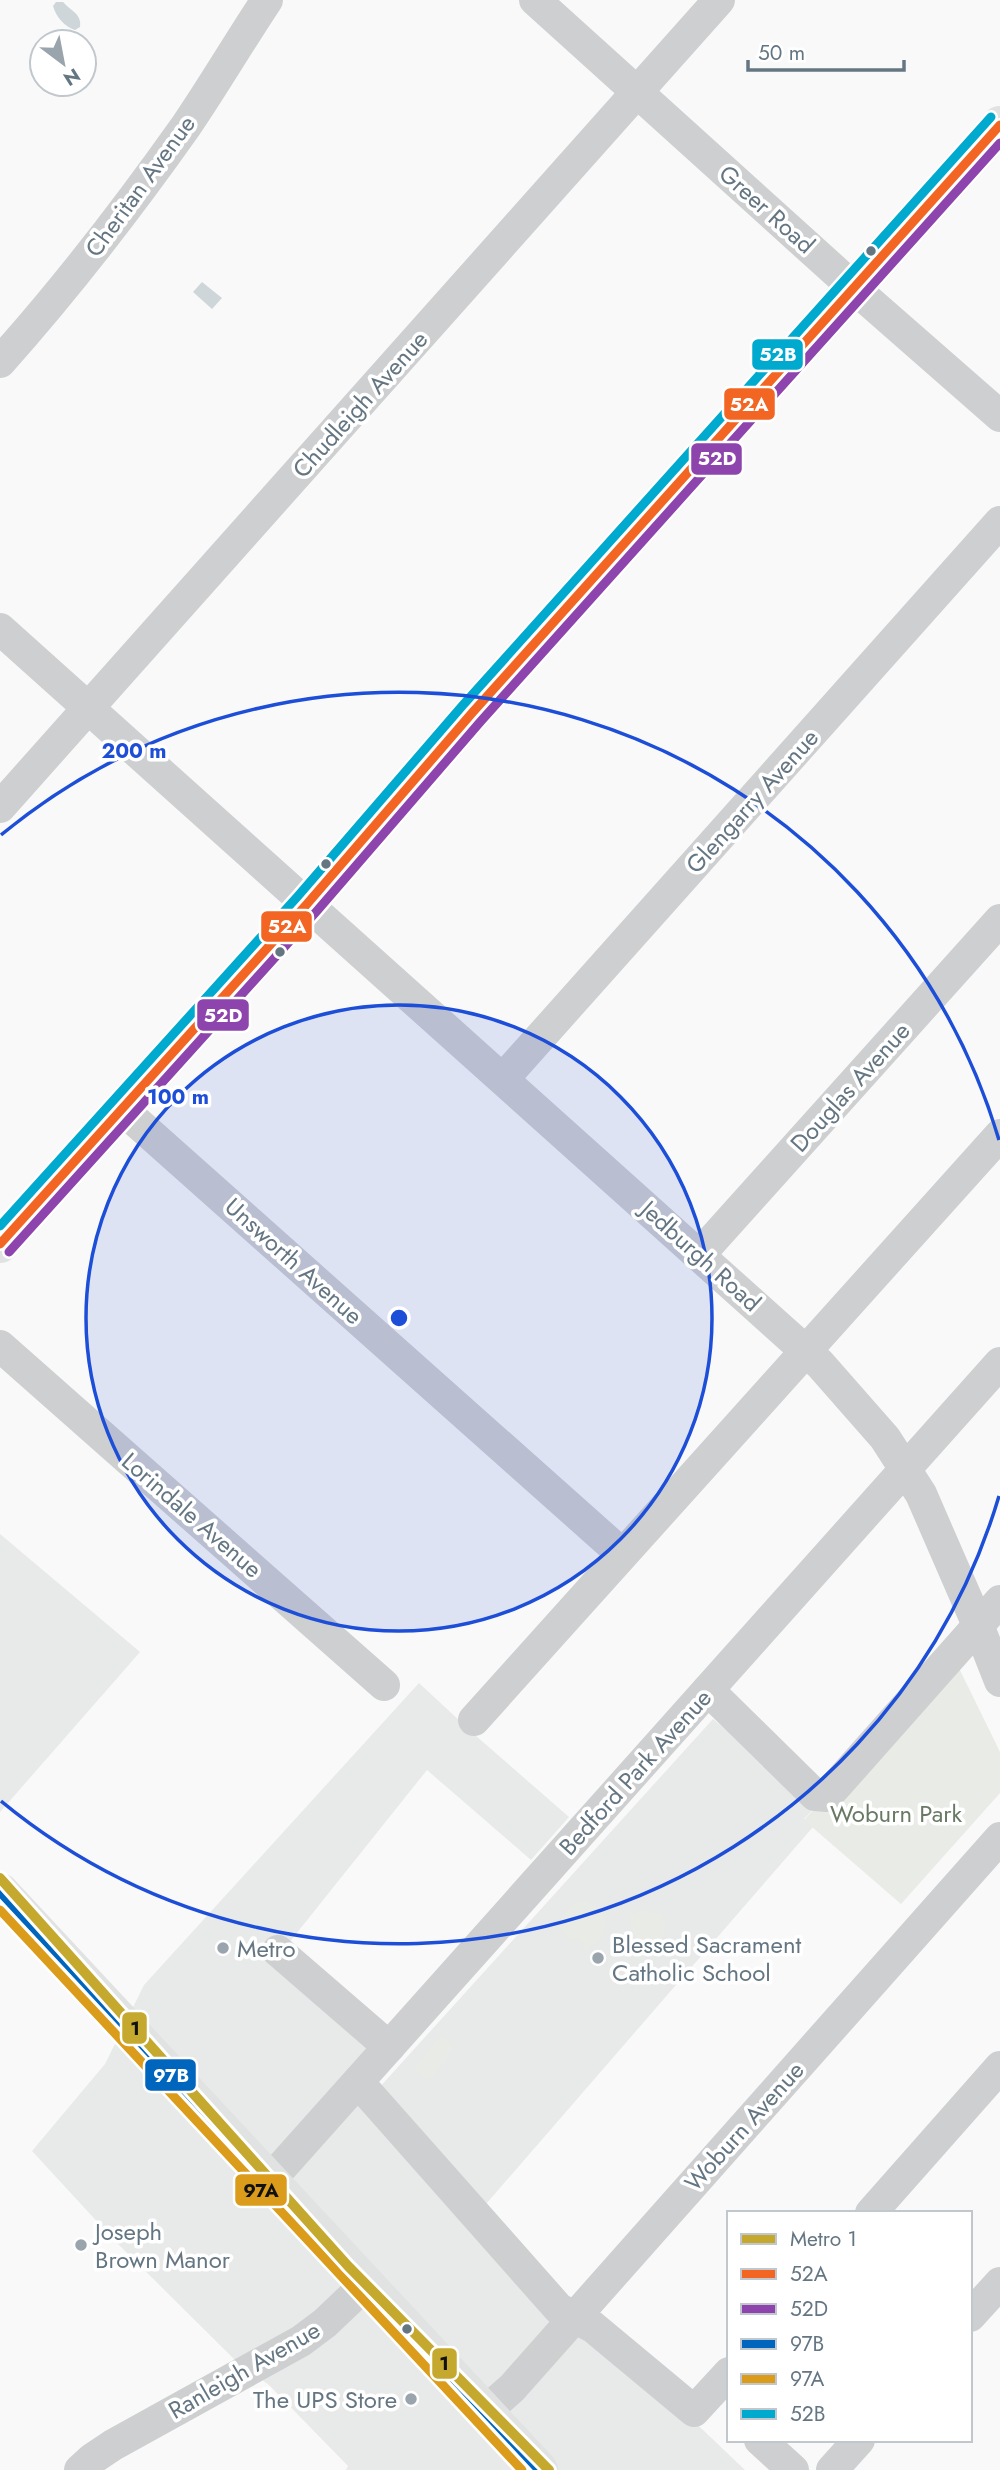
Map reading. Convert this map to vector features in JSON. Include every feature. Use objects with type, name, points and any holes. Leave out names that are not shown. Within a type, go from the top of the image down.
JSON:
[{"type":"main road","points":[[0,1244],[307,904],[472,713],[1000,125]]},
{"type":"main road","points":[[0,1892],[539,2470]]},
{"type":"street","name":"Cheritan Avenue","points":[[0,362],[91,255],[153,172],[267,0]]},
{"type":"street","name":"Greer Road","points":[[535,0],[1000,416]]},
{"type":"street","name":"Chudleigh Avenue","points":[[0,807],[719,0]]},
{"type":"street","name":"Glengarry Avenue","points":[[503,1079],[1000,522]]},
{"type":"street","name":"Jedburgh Road","points":[[0,629],[807,1351],[866,1415],[905,1469],[927,1506],[1000,1681]]},
{"type":"street","name":"Douglas Avenue","points":[[700,1254],[1000,920]]},
{"type":"street","name":"Unsworth Avenue","points":[[122,1109],[622,1554]]},
{"type":"street","points":[[474,1720],[1000,1135]]},
{"type":"street","name":"Lorindale Avenue","points":[[0,1346],[384,1685]]},
{"type":"street","name":"Bedford Park Avenue","points":[[270,2180],[1000,1363]]},
{"type":"street","points":[[708,1690],[815,1795],[827,1796],[1000,1601]]},
{"type":"street","name":"Woburn Avenue","points":[[486,2411],[512,2388],[1000,1838]]},
{"type":"street","points":[[278,1951],[389,2048]]},
{"type":"street","points":[[873,2211],[1000,2067]]},
{"type":"street","points":[[358,2082],[559,2309],[593,2327],[694,2411],[722,2394]]},
{"type":"street","points":[[972,2314],[1000,2283]]},
{"type":"street","name":"Ranleigh Avenue","points":[[80,2470],[113,2445],[302,2341],[366,2284]]},
{"type":"street","points":[[762,2442],[793,2470]]},
{"type":"street","points":[[832,2470],[857,2442]]},
{"type":"shaded area","points":[[56,2],[63,2],[75,13],[80,27],[68,27],[56,14],[53,6]]},
{"type":"shaded area","points":[[202,282],[222,298],[212,309],[193,292]]},
{"type":"shaded area","points":[[0,1534],[140,1652],[0,1812]]},
{"type":"shaded area","points":[[419,1683],[569,1817],[531,1860],[427,1770],[284,1949],[381,2031],[378,2089],[713,1719],[818,1804],[804,1819],[813,1827],[486,2204],[596,2328],[745,2470],[346,2470],[348,2466],[269,2385],[235,2360],[115,2241],[32,2151],[105,2064],[144,1985]]},
{"type":"green space","name":"Woburn Park","points":[[954,1658],[1000,1752],[1000,1793],[901,1904],[804,1820]]},
{"type":"green space","points":[[586,1901],[600,1909],[606,1923],[601,1937],[586,1951],[582,1948],[585,1945],[576,1938],[572,1941],[555,1925],[573,1904]]},
{"type":"green space","points":[[641,1910],[662,1915],[665,1930],[656,1955],[638,1960],[629,1915]]},
{"type":"green space","points":[[439,2038],[444,2038],[453,2045],[431,2079],[425,2078],[416,2070],[416,2065]]},
{"type":"metro line","name":"1","points":[[0,1878],[348,2266],[549,2470]]},
{"type":"transit line","name":"52B","points":[[0,1226],[298,896],[463,705],[991,117]]},
{"type":"transit line","name":"52A","points":[[0,1244],[307,904],[472,713],[1000,125]]},
{"type":"transit line","name":"52D","points":[[9,1252],[316,912],[481,721],[1000,143]]},
{"type":"transit line","name":"97B","points":[[0,1892],[539,2470]]},
{"type":"transit line","name":"97A","points":[[0,1910],[522,2470]]},
{"type":"place","name":"Metro","points":[[223,1948]]},
{"type":"place","name":"Blessed Sacrament Catholic School","points":[[598,1958]]},
{"type":"place","name":"Joseph Brown Manor","points":[[81,2245]]},
{"type":"place","name":"The UPS Store","points":[[411,2399]]}]
